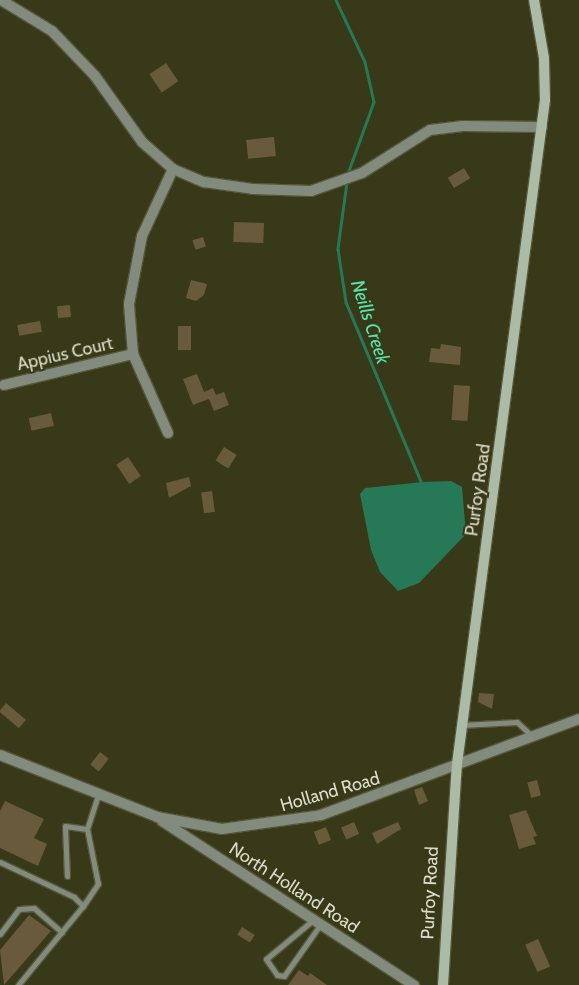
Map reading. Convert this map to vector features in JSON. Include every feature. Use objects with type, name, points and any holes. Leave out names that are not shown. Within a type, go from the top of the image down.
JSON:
[{"type":"street","points":[[1,0],[52,31],[95,76],[142,142],[173,169],[204,182],[253,190],[311,191],[362,173],[430,130],[463,126],[542,127]]},
{"type":"street","name":"Purfoy Road","points":[[443,985],[457,764],[542,127],[544,58],[534,0]]},
{"type":"street","points":[[168,433],[133,354],[129,314],[133,268],[142,236],[173,169]]},
{"type":"street","name":"Appius Court","points":[[4,384],[133,354]]},
{"type":"street","name":"Holland Road","points":[[0,755],[157,817],[222,829],[271,825],[321,816],[531,735],[579,719]]},
{"type":"street","name":"North Holland Road","points":[[157,817],[414,985]]},
{"type":"lane","points":[[462,725],[517,722],[531,735]]},
{"type":"lane","points":[[18,985],[83,906],[98,884],[87,829],[98,795]]},
{"type":"lane","points":[[66,876],[65,826],[87,829]]},
{"type":"lane","points":[[0,862],[74,897],[83,906]]},
{"type":"lane","points":[[0,934],[19,909],[34,908],[62,932]]},
{"type":"lane","points":[[317,922],[284,976],[277,976],[266,959],[317,922]]},
{"type":"shaded area","points":[[451,481],[462,487],[466,534],[419,583],[398,591],[380,572],[371,550],[360,494],[365,488]]},
{"type":"building","points":[[166,63],[178,81],[162,92],[149,74]]},
{"type":"building","points":[[274,137],[276,156],[248,159],[246,140]]},
{"type":"building","points":[[464,168],[470,178],[454,188],[448,178]]},
{"type":"building","points":[[234,222],[264,223],[263,243],[233,242]]},
{"type":"building","points":[[203,237],[206,247],[195,250],[192,240]]},
{"type":"building","points":[[191,280],[207,284],[204,295],[196,301],[186,298]]},
{"type":"building","points":[[70,305],[71,317],[58,318],[57,306]]},
{"type":"building","points":[[40,321],[42,332],[19,336],[17,325]]},
{"type":"building","points":[[178,326],[191,326],[191,350],[178,350]]},
{"type":"building","points":[[441,344],[461,347],[460,365],[429,362],[431,348],[440,349]]},
{"type":"building","points":[[197,374],[204,392],[213,388],[216,395],[224,392],[229,405],[214,411],[209,399],[193,405],[183,379]]},
{"type":"building","points":[[454,385],[470,386],[468,421],[452,420]]},
{"type":"building","points":[[51,413],[54,426],[32,431],[29,418]]},
{"type":"building","points":[[224,447],[237,455],[228,469],[216,461]]},
{"type":"building","points":[[128,457],[141,476],[129,484],[116,465]]},
{"type":"building","points":[[189,477],[191,486],[169,498],[166,483]]},
{"type":"building","points":[[212,491],[215,512],[204,513],[201,493]]},
{"type":"building","points":[[479,693],[494,694],[492,709],[478,702]]},
{"type":"building","points":[[6,703],[26,720],[19,728],[0,712]]},
{"type":"building","points":[[100,752],[109,759],[99,771],[90,765]]},
{"type":"building","points":[[537,780],[541,796],[531,798],[527,782]]},
{"type":"building","points":[[422,787],[428,801],[419,805],[414,790]]},
{"type":"building","points":[[5,801],[44,819],[34,838],[47,844],[38,866],[0,848],[0,811]]},
{"type":"building","points":[[526,810],[537,836],[533,837],[536,844],[519,849],[509,815]]},
{"type":"building","points":[[354,822],[359,834],[346,839],[341,827]]},
{"type":"building","points":[[398,822],[401,829],[377,844],[372,833]]},
{"type":"building","points":[[326,827],[331,840],[319,845],[314,832]]},
{"type":"building","points":[[29,915],[51,931],[4,985],[0,950]]},
{"type":"building","points":[[242,927],[255,935],[250,943],[237,935]]},
{"type":"building","points":[[538,939],[550,966],[537,972],[525,945]]},
{"type":"building","points":[[299,970],[308,976],[310,973],[327,985],[288,985]]},
{"type":"waterway","name":"Neills Creek","points":[[336,0],[365,62],[374,102],[348,174]]},
{"type":"waterway","name":"Neills Creek","points":[[347,182],[338,249],[346,302],[422,484]]}]
